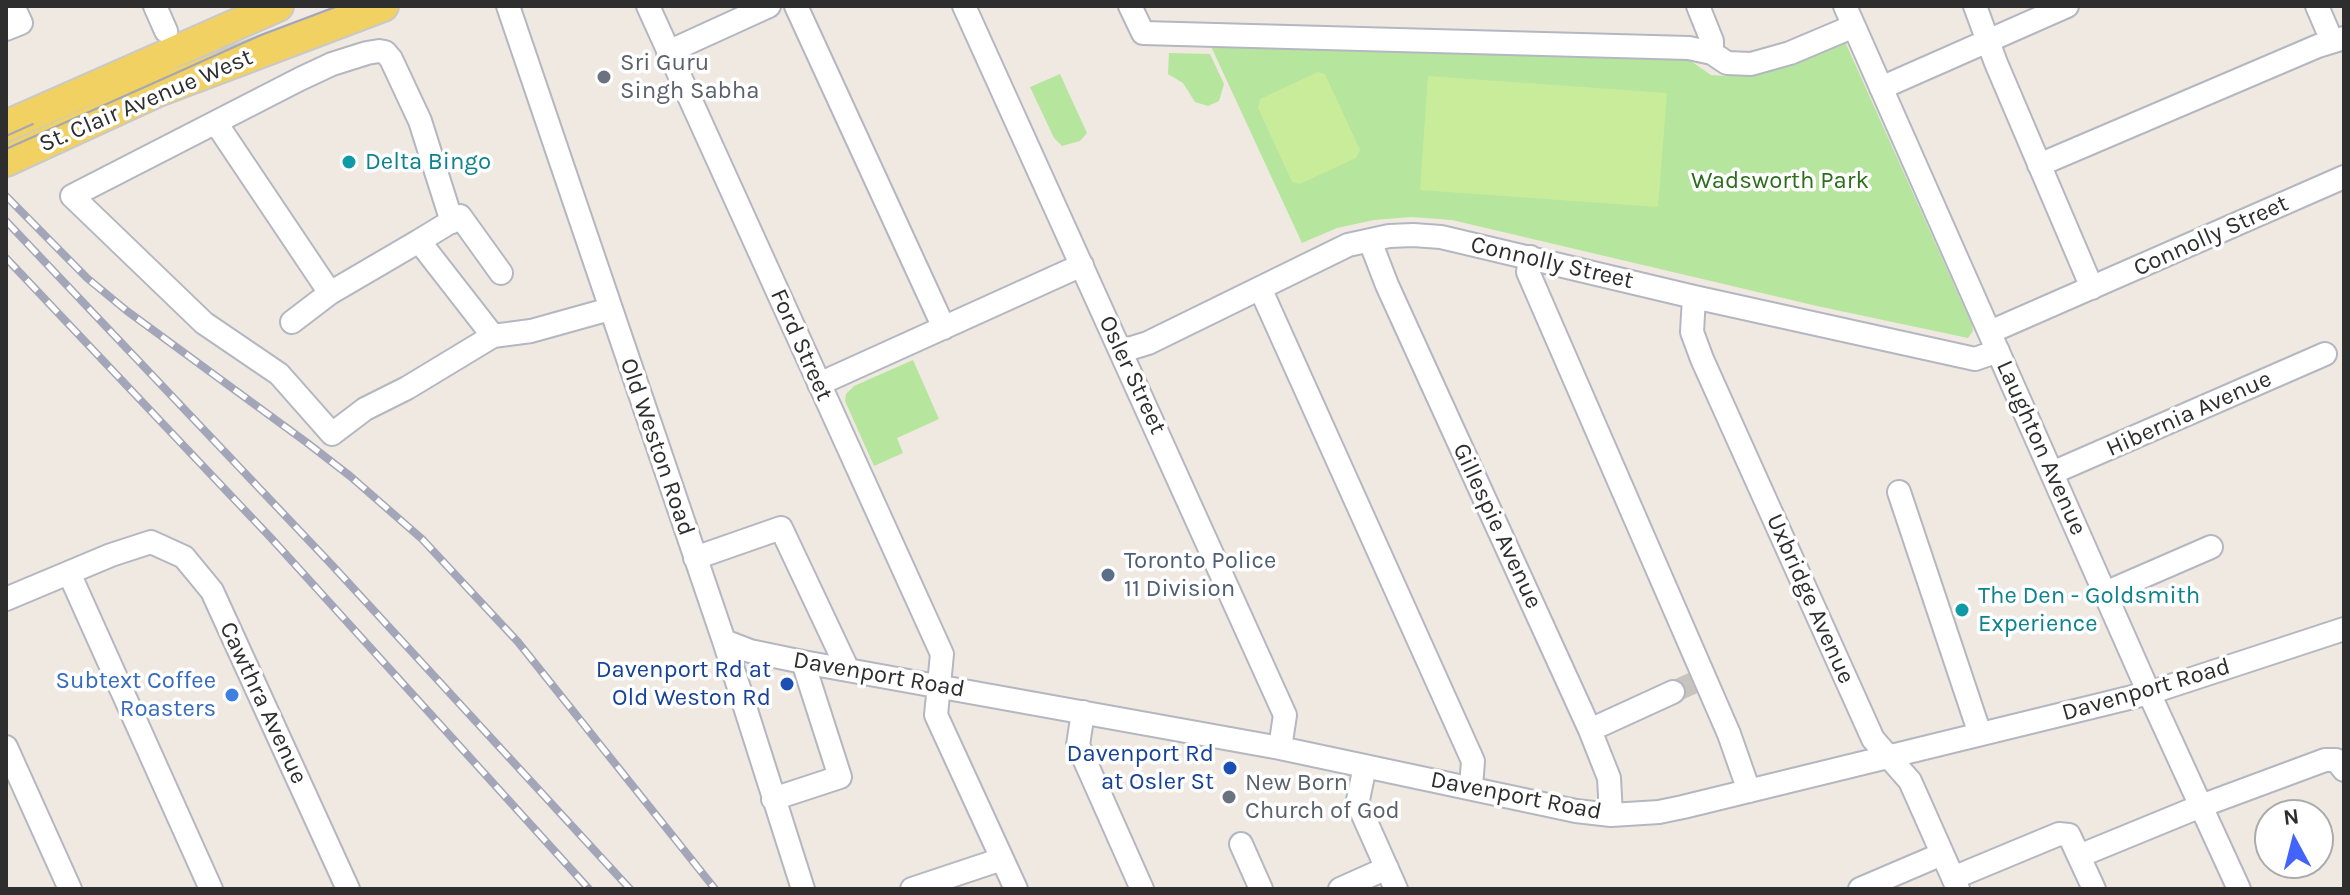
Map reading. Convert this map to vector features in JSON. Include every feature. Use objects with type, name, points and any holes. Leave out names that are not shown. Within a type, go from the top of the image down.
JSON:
[{"type":"main road","name":"St. Clair Avenue West","points":[[6,126],[278,6]]},
{"type":"main road","name":"St. Clair Avenue West","points":[[6,161],[158,91],[383,6]]},
{"type":"street","points":[[6,29],[21,23],[13,6]]},
{"type":"street","points":[[155,6],[166,31]]},
{"type":"street","name":"Old Weston Road","points":[[508,6],[724,641],[803,889]]},
{"type":"street","name":"Ford Street","points":[[648,6],[942,654],[936,715],[1016,889]]},
{"type":"street","points":[[668,52],[769,6]]},
{"type":"street","points":[[796,6],[944,328]]},
{"type":"street","name":"Osler Street","points":[[964,6],[1285,715],[1280,748]]},
{"type":"street","points":[[1130,6],[1143,33],[1689,48],[1712,53],[1727,63],[1751,64],[1790,53],[1849,16]]},
{"type":"street","points":[[1698,6],[1712,41],[1712,53]]},
{"type":"street","points":[[1975,6],[2092,288]]},
{"type":"street","points":[[1881,88],[2067,6]]},
{"type":"street","points":[[2039,165],[2338,40],[2317,6]]},
{"type":"street","name":"Laughton Avenue","points":[[1849,16],[2239,889]]},
{"type":"street","points":[[286,43],[300,79]]},
{"type":"street","points":[[452,222],[420,121],[391,59],[385,52],[373,51],[332,64],[300,79],[72,196],[204,323],[279,374],[332,434],[365,409],[407,388],[493,336],[531,331],[610,309]]},
{"type":"street","points":[[216,123],[330,293]]},
{"type":"street","name":"Connolly Street","points":[[1122,351],[1148,343],[1348,245],[1389,236],[1441,237],[1975,359],[1994,342],[2092,288],[2344,177]]},
{"type":"street","points":[[292,322],[330,293],[460,216],[501,273]]},
{"type":"street","points":[[419,241],[493,336]]},
{"type":"street","name":"Gillespie Avenue","points":[[1370,241],[1387,285],[1590,730],[1609,778],[1611,815]]},
{"type":"street","points":[[1530,257],[1528,272],[1702,680],[1729,734],[1749,791]]},
{"type":"street","points":[[819,384],[1082,265]]},
{"type":"street","points":[[1260,288],[1473,761],[1471,787]]},
{"type":"street","name":"Uxbridge Avenue","points":[[1694,297],[1692,332],[1702,359],[1873,739],[1910,781],[1956,884]]},
{"type":"street","name":"Hibernia Avenue","points":[[2052,473],[2325,354]]},
{"type":"street","points":[[1899,492],[1980,734]]},
{"type":"street","points":[[695,558],[781,528],[848,670]]},
{"type":"street","name":"Cawthra Avenue","points":[[69,573],[151,542],[184,557],[212,591],[348,889]]},
{"type":"street","points":[[2105,593],[2211,547]]},
{"type":"street","points":[[6,599],[69,573],[211,889]]},
{"type":"street","name":"Davenport Road","points":[[724,641],[750,651],[803,662],[1280,748],[1576,811],[1611,815],[1659,812],[2149,693],[2344,629]]},
{"type":"street","points":[[773,799],[840,777],[803,662]]},
{"type":"street","points":[[1590,730],[1673,692]]},
{"type":"street","points":[[1083,712],[1078,745],[1142,889]]},
{"type":"street","points":[[6,747],[70,889]]},
{"type":"street","points":[[2079,856],[2325,760],[2336,760],[2344,770]]},
{"type":"street","points":[[1340,889],[1391,879],[1362,816],[1358,800],[1365,766]]},
{"type":"street","points":[[1956,884],[2059,834],[2069,835],[2094,889]]},
{"type":"street","points":[[1241,844],[1261,889]]},
{"type":"street","points":[[1860,889],[1942,854]]},
{"type":"street","points":[[912,889],[1002,859]]},
{"type":"green space","name":"Wadsworth Park","points":[[1843,37],[1972,325],[1973,331],[1968,338],[1817,306],[1452,220],[1411,217],[1374,220],[1337,228],[1302,243],[1208,40],[1685,57],[1711,75],[1726,76],[1755,70]]},
{"type":"green space","points":[[1169,53],[1210,54],[1224,84],[1219,101],[1208,106],[1195,102],[1183,83],[1168,74]]},
{"type":"green space","points":[[1318,72],[1325,74],[1360,150],[1356,158],[1300,184],[1292,182],[1258,108],[1260,99]]},
{"type":"green space","points":[[1060,74],[1087,133],[1080,141],[1062,146],[1054,138],[1030,87]]},
{"type":"green space","points":[[1428,76],[1667,93],[1658,207],[1420,190]]},
{"type":"green space","points":[[913,360],[939,419],[897,438],[903,453],[874,466],[845,401],[846,394],[854,386]]},
{"type":"tunnel","points":[[1673,692],[1700,680]]},
{"type":"tram line","points":[[6,149],[261,35],[338,6]]},
{"type":"tram line","points":[[6,136],[33,124]]},
{"type":"railway","points":[[6,196],[87,278],[127,311],[350,476],[422,539],[518,642],[715,889]]},
{"type":"railway","points":[[6,221],[331,564],[630,889]]},
{"type":"railway","points":[[6,258],[271,538],[589,889]]},
{"type":"place","name":"Sri Guru Singh Sabha","points":[[604,77]]},
{"type":"place","name":"Delta Bingo","points":[[349,162]]},
{"type":"place","name":"Toronto Police 11 Division","points":[[1108,575]]},
{"type":"place","name":"The Den - Goldsmith Experience","points":[[1962,610]]},
{"type":"place","name":"Davenport Rd at Old Weston Rd","points":[[787,684]]},
{"type":"place","name":"Subtext Coffee Roasters","points":[[232,695]]},
{"type":"place","name":"Davenport Rd at Osler St","points":[[1230,768]]},
{"type":"place","name":"New Born Church of God","points":[[1229,797]]}]
